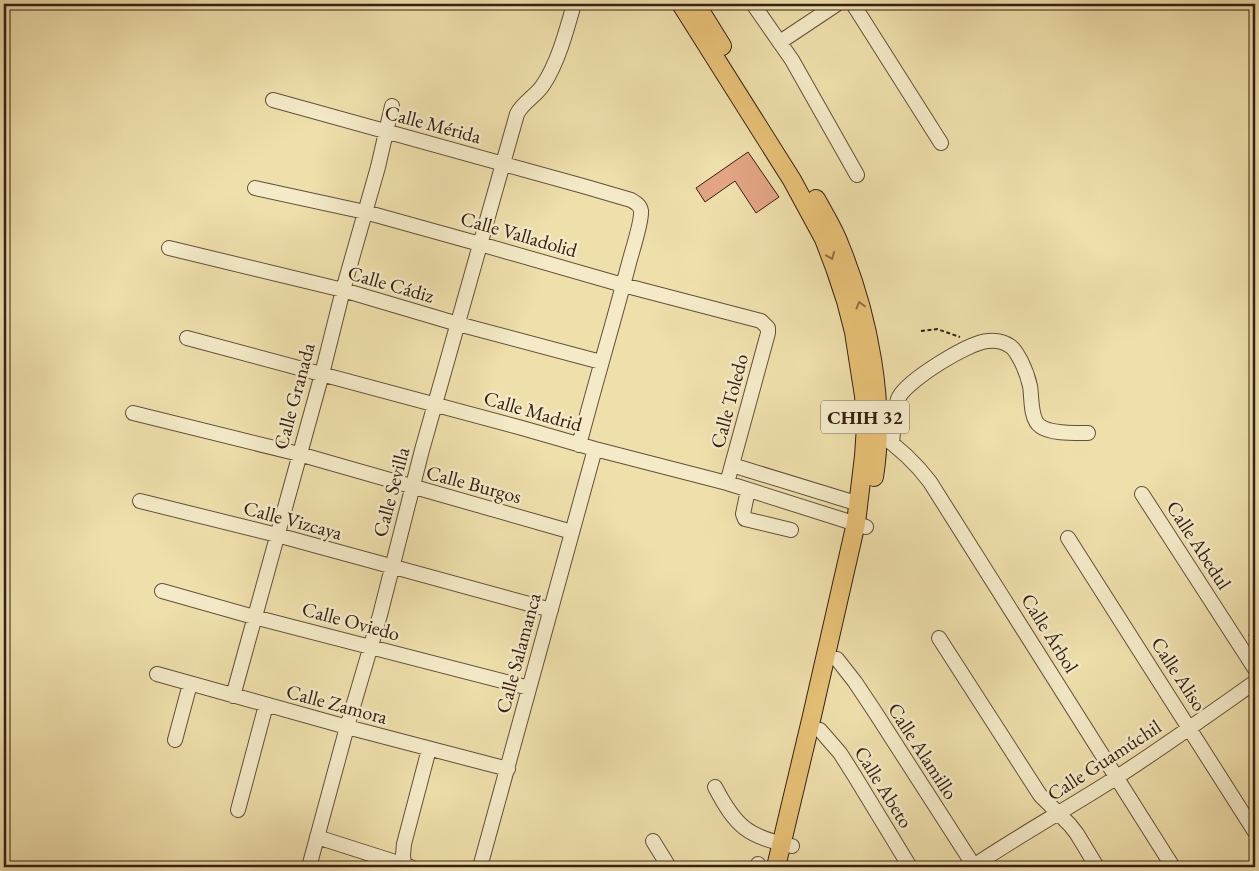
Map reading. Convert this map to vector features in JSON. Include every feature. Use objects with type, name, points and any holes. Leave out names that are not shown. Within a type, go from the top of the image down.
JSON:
[{"type":"main road","name":"CHIH 32","points":[[681,4],[792,180],[824,239],[846,301],[854,332],[864,396],[865,442],[859,504],[861,525],[837,659],[820,730],[787,845],[776,867]]},
{"type":"main road","name":"CHIH 32","points":[[696,4],[773,127],[840,244],[858,295],[866,328],[885,438],[812,720],[787,845],[787,867]]},
{"type":"street","name":"Calle Sevilla","points":[[309,867],[513,127],[519,108],[538,92],[549,76],[574,4]]},
{"type":"street","points":[[753,4],[804,79],[857,175]]},
{"type":"street","points":[[780,42],[837,4]]},
{"type":"street","points":[[854,4],[940,143]]},
{"type":"street","name":"Calle Mérida","points":[[273,100],[583,186],[637,203],[641,212],[623,285]]},
{"type":"street","name":"Calle Granada","points":[[233,696],[322,374],[343,290],[387,132],[392,106]]},
{"type":"street","name":"Calle Valladolid","points":[[255,188],[365,212],[623,285],[756,319],[768,328]]},
{"type":"street","name":"Calle Cádiz","points":[[169,248],[343,290],[458,324],[601,362]]},
{"type":"street","points":[[578,445],[623,285]]},
{"type":"street","name":"Calle Toledo","points":[[727,484],[768,328]]},
{"type":"street","name":"Calle Madrid","points":[[187,338],[436,404],[595,450],[727,484],[861,525]]},
{"type":"street","points":[[885,438],[898,398],[911,383],[972,344],[987,340],[999,341],[1011,346],[1018,356],[1027,374],[1036,423],[1046,429],[1088,433]]},
{"type":"street","name":"Calle Burgos","points":[[133,413],[299,454],[572,532]]},
{"type":"street","name":"Calle Árbol","points":[[885,438],[917,465],[930,482],[1173,867]]},
{"type":"street","name":"Calle Salamanca","points":[[480,867],[595,450]]},
{"type":"street","points":[[732,465],[859,504]]},
{"type":"street","points":[[748,490],[743,514],[745,519],[790,530]]},
{"type":"street","name":"Calle Abedul","points":[[1142,494],[1255,669]]},
{"type":"street","name":"Calle Vizcaya","points":[[140,501],[277,535],[551,610]]},
{"type":"street","name":"Calle Aliso","points":[[1068,538],[1255,832]]},
{"type":"street","name":"Calle Oviedo","points":[[162,591],[254,617],[530,688]]},
{"type":"street","points":[[940,638],[1040,795],[1070,825],[1097,867]]},
{"type":"street","name":"Calle Alamillo","points":[[837,659],[875,712],[973,867]]},
{"type":"street","name":"Calle Zamora","points":[[157,674],[347,728],[508,769]]},
{"type":"street","name":"Calle Guamúchil","points":[[973,867],[1003,846],[1116,778],[1255,682]]},
{"type":"street","points":[[175,740],[190,684]]},
{"type":"street","points":[[238,810],[266,706]]},
{"type":"street","name":"Calle Abeto","points":[[820,730],[840,753],[910,867]]},
{"type":"street","points":[[317,837],[407,866],[404,844],[429,749]]},
{"type":"street","points":[[715,787],[726,808],[747,831],[787,845]]},
{"type":"street","points":[[653,841],[669,867]]},
{"type":"path","points":[[921,331],[937,329],[972,344]]},
{"type":"building","points":[[748,152],[779,197],[756,213],[735,181],[705,202],[696,188]]}]
